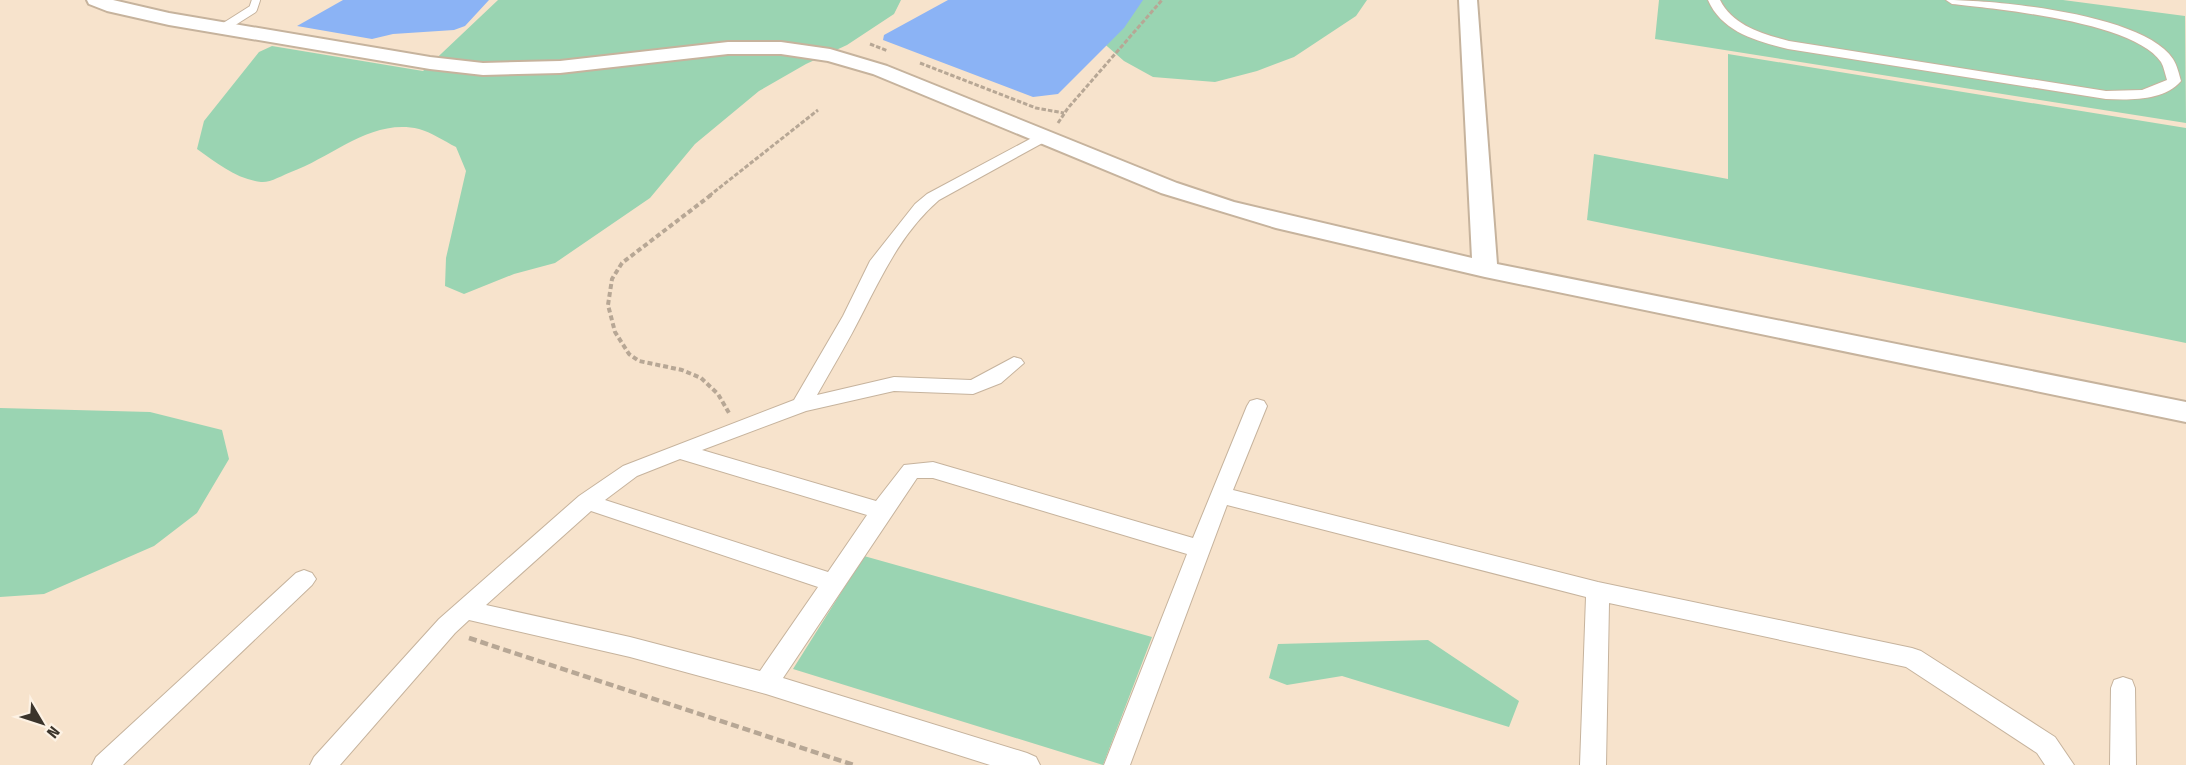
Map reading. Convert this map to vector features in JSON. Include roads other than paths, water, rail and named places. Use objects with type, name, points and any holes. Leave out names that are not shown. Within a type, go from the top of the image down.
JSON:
[{"type":"street","points":[[96,0],[123,10],[223,28],[430,63],[483,69],[560,68],[728,48],[792,49],[853,60],[1169,188],[1226,207],[1485,269],[2186,412]]},
{"type":"street","points":[[1468,0],[1485,269]]},
{"type":"street","points":[[1714,0],[1717,9],[1727,20],[1768,39],[1788,45],[2106,95],[2148,93],[2164,89],[2174,81],[2172,66],[2164,56],[2131,36],[2107,27],[2061,15],[1952,0]]},
{"type":"street","points":[[801,405],[852,316],[879,261],[921,207],[933,198],[1043,137]]},
{"type":"street","points":[[323,765],[447,626],[587,502],[630,471],[739,427],[801,405],[894,384],[973,387],[994,378],[1014,363]]},
{"type":"street","points":[[1117,765],[1220,495],[1257,406]]},
{"type":"street","points":[[679,451],[881,511]]},
{"type":"street","points":[[766,683],[911,470],[933,470],[1200,549]]},
{"type":"street","points":[[1220,495],[1598,591],[1912,658],[2046,745],[2061,765]]},
{"type":"street","points":[[587,502],[834,583]]},
{"type":"street","points":[[105,765],[304,579]]},
{"type":"street","points":[[1593,765],[1598,591]]},
{"type":"street","points":[[466,610],[630,647],[766,683],[1027,765]]},
{"type":"street","points":[[2122,688],[2123,765]]},
{"type":"lane","points":[[223,28],[253,9],[256,0]]},
{"type":"water","points":[[343,0],[489,0],[465,26],[454,30],[393,34],[372,39],[297,26]]},
{"type":"water","points":[[948,0],[1143,0],[1124,28],[1058,94],[1033,97],[883,40],[884,35]]}]
